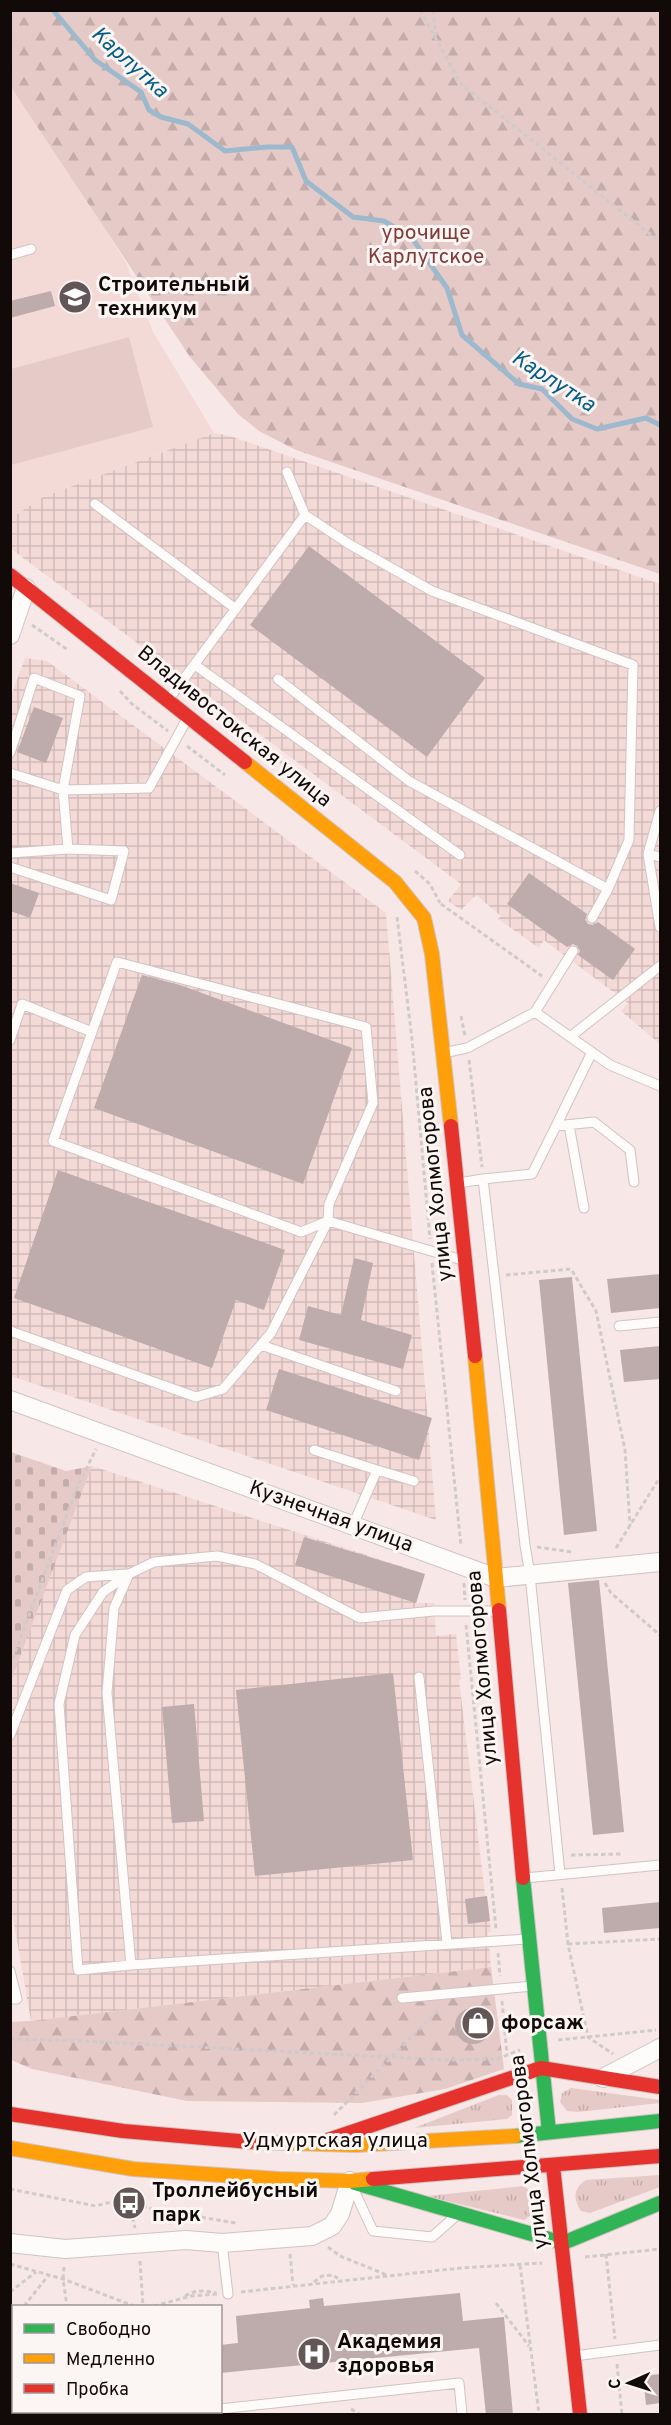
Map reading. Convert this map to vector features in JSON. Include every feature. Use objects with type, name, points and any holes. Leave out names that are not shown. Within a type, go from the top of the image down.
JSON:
[{"type":"street","name":"Владивостокская улица","points":[[10,575],[395,882],[424,918]]},
{"type":"street","points":[[10,635],[26,588]]},
{"type":"street","name":"улица Холмогорова","points":[[424,918],[432,954],[457,1183],[541,2068],[563,2243],[580,2415]]},
{"type":"street","name":"Кузнечная улица","points":[[10,1400],[496,1578],[660,1562]]},
{"type":"street","points":[[603,2078],[660,2048]]},
{"type":"street","points":[[314,2145],[541,2068],[660,2087]]},
{"type":"street","name":"Удмуртская улица","points":[[10,2114],[59,2123],[186,2139],[314,2145],[420,2142],[660,2156]]},
{"type":"street","name":"Удмуртская улица","points":[[10,2148],[133,2169],[350,2181],[551,2149],[660,2121]]},
{"type":"street","points":[[350,2181],[563,2243],[660,2203]]},
{"type":"street","name":"Удмуртская улица","points":[[10,2243],[65,2249],[186,2240],[222,2243],[312,2236],[332,2226],[340,2214],[350,2181]]},
{"type":"lane","points":[[10,255],[31,249]]},
{"type":"lane","points":[[287,472],[305,515],[348,544],[432,591],[633,665],[629,840],[608,889],[592,918]]},
{"type":"lane","points":[[95,504],[236,609]]},
{"type":"lane","points":[[168,701],[305,515]]},
{"type":"lane","points":[[195,665],[460,855]]},
{"type":"lane","points":[[10,753],[34,678],[80,696],[63,790],[68,849]]},
{"type":"lane","points":[[278,679],[409,781],[608,889]]},
{"type":"lane","points":[[10,773],[63,790],[149,788],[188,717]]},
{"type":"lane","points":[[660,812],[648,854],[660,927]]},
{"type":"lane","points":[[10,853],[68,849],[124,851],[111,900],[10,867]]},
{"type":"lane","points":[[648,854],[660,857]]},
{"type":"lane","points":[[443,1053],[467,1048],[535,1012],[573,951]]},
{"type":"lane","points":[[10,1331],[196,1397],[223,1389],[271,1333],[328,1221],[329,1204],[373,1103],[366,1028],[117,962],[52,1141],[301,1232],[328,1221],[464,1260]]},
{"type":"lane","points":[[570,1037],[660,966]]},
{"type":"lane","points":[[10,1040],[22,1004],[92,1032]]},
{"type":"lane","points":[[535,1012],[610,1065],[660,1086]]},
{"type":"lane","points":[[457,1183],[532,1174],[592,1052]]},
{"type":"lane","points":[[556,1126],[594,1122],[630,1150],[634,1182]]},
{"type":"lane","points":[[569,1125],[584,1208]]},
{"type":"lane","points":[[483,1179],[530,1575],[560,1874]]},
{"type":"lane","points":[[619,1326],[660,1322]]},
{"type":"lane","points":[[261,1345],[396,1391]]},
{"type":"lane","points":[[314,1450],[414,1481]]},
{"type":"lane","points":[[353,1525],[377,1470]]},
{"type":"lane","points":[[499,1611],[465,1610],[360,1618],[255,1564],[217,1556],[154,1562],[129,1574],[103,1592],[75,1635],[59,1704],[78,1970],[529,1939]]},
{"type":"lane","points":[[10,1735],[67,1590],[86,1577],[129,1574]]},
{"type":"lane","points":[[129,1574],[114,1608],[107,1693],[131,1965]]},
{"type":"lane","points":[[419,1677],[447,1943]]},
{"type":"lane","points":[[524,1878],[660,1865]]},
{"type":"lane","points":[[10,1971],[16,1999],[10,1999]]},
{"type":"lane","points":[[402,1998],[533,1986]]},
{"type":"lane","points":[[350,2181],[373,2231],[432,2237],[459,2213]]},
{"type":"lane","points":[[222,2243],[228,2294]]},
{"type":"lane","points":[[574,2356],[660,2345]]},
{"type":"lane","points":[[222,2409],[459,2383],[462,2415]]},
{"type":"lane","points":[[176,2415],[193,2413]]},
{"type":"path","points":[[420,10],[461,84],[660,242]]},
{"type":"path","points":[[433,10],[436,39]]},
{"type":"path","points":[[17,615],[76,655]]},
{"type":"path","points":[[119,690],[132,704],[225,775]]},
{"type":"path","points":[[441,904],[553,984]]},
{"type":"path","points":[[395,908],[412,1039],[507,2055]]},
{"type":"path","points":[[494,1276],[572,1269],[596,1311],[625,1450],[630,1525]]},
{"type":"path","points":[[10,1666],[76,1490],[103,1434]]},
{"type":"path","points":[[616,1548],[660,1477]]},
{"type":"path","points":[[525,1545],[579,1553]]},
{"type":"path","points":[[606,1549],[627,1547]]},
{"type":"path","points":[[597,1568],[611,1593],[660,1635]]},
{"type":"path","points":[[557,1855],[626,1854]]},
{"type":"path","points":[[560,1874],[568,1944],[588,2037],[628,2065]]},
{"type":"path","points":[[568,1944],[660,1939]]},
{"type":"path","points":[[334,2115],[454,1994]]},
{"type":"path","points":[[10,2040],[82,2041],[447,2060]]},
{"type":"path","points":[[10,2189],[96,2206],[115,2201],[157,2210],[186,2240]]},
{"type":"path","points":[[312,2236],[340,2256],[388,2276]]},
{"type":"path","points":[[288,2239],[293,2285]]},
{"type":"path","points":[[622,2415],[606,2254],[660,2249]]},
{"type":"path","points":[[10,2264],[63,2279],[129,2305]]},
{"type":"path","points":[[228,2294],[313,2283],[520,2265],[539,2415]]},
{"type":"path","points":[[10,2292],[36,2272]]},
{"type":"path","points":[[313,2283],[322,2276],[333,2275],[341,2281]]},
{"type":"path","points":[[26,2305],[48,2276]]},
{"type":"path","points":[[141,2277],[143,2305]]},
{"type":"path","points":[[63,2279],[67,2305]]},
{"type":"path","points":[[161,2305],[181,2299],[191,2296],[220,2294],[208,2290],[191,2292],[181,2299]]},
{"type":"path","points":[[496,2303],[530,2347]]},
{"type":"shaded area","name":"Строительный техникум","points":[[10,77],[126,263],[153,332],[214,433],[43,497],[13,520],[10,519]]},
{"type":"shaded area","points":[[214,433],[230,436],[660,584],[660,1044],[621,1011],[628,1003],[544,940],[539,948],[498,919],[501,916],[476,895],[461,910],[448,901],[461,884],[11,549],[10,519],[43,497]]},
{"type":"shaded area","points":[[25,658],[47,661],[386,913],[436,1520],[11,1376],[10,699]]},
{"type":"shaded area","points":[[92,1466],[425,1574],[416,1603],[434,1603],[436,1636],[456,1634],[461,1679],[459,1680],[486,1902],[488,1902],[491,1967],[31,2021],[11,1906],[10,1681]]},
{"type":"green space","name":"урочище Карлутское","points":[[10,11],[660,11],[660,574],[296,450],[259,431],[238,414],[190,357],[11,87]]},
{"type":"green space","points":[[129,337],[153,427],[11,465],[11,369]]},
{"type":"green space","points":[[11,1452],[66,1471],[92,1466],[11,1681]]},
{"type":"green space","points":[[491,1967],[504,2069],[445,2089],[362,2103],[187,2101],[32,2069],[11,2060],[10,2022]]},
{"type":"green space","points":[[571,2088],[660,2100],[660,2103],[578,2112],[567,2111],[560,2102],[562,2093]]},
{"type":"green space","points":[[499,2095],[507,2095],[512,2100],[512,2115],[507,2119],[414,2128]]},
{"type":"green space","points":[[660,2175],[660,2187],[590,2213],[581,2211],[577,2202],[577,2190],[586,2180]]},
{"type":"green space","points":[[524,2186],[532,2194],[536,2203],[533,2212],[524,2220],[427,2196]]},
{"type":"building","points":[[51,291],[55,306],[10,318],[10,301]]},
{"type":"building","points":[[309,546],[485,678],[427,757],[250,625]]},
{"type":"building","points":[[34,707],[63,718],[46,763],[17,752]]},
{"type":"building","points":[[529,873],[587,914],[585,919],[588,924],[593,925],[598,922],[635,949],[613,980],[578,955],[580,951],[577,946],[573,944],[567,947],[507,904]]},
{"type":"building","points":[[10,883],[39,893],[30,918],[10,911]]},
{"type":"building","points":[[142,975],[180,985],[352,1048],[303,1184],[94,1108]]},
{"type":"building","points":[[58,1170],[285,1250],[264,1310],[236,1300],[212,1368],[14,1298]]},
{"type":"building","points":[[354,1258],[373,1263],[361,1320],[412,1335],[403,1369],[299,1340],[308,1306],[341,1315]]},
{"type":"building","points":[[660,1274],[660,1308],[611,1313],[607,1279]]},
{"type":"building","points":[[572,1277],[597,1531],[564,1535],[539,1280]]},
{"type":"building","points":[[660,1346],[660,1379],[624,1382],[620,1350]]},
{"type":"building","points":[[279,1369],[432,1418],[419,1460],[266,1410]]},
{"type":"building","points":[[304,1537],[425,1574],[416,1603],[295,1565]]},
{"type":"building","points":[[599,1580],[624,1832],[593,1835],[568,1583]]},
{"type":"building","points":[[393,1673],[413,1860],[255,1876],[236,1690]]},
{"type":"building","points":[[194,1704],[204,1821],[172,1823],[162,1707]]},
{"type":"building","points":[[487,1896],[490,1921],[468,1924],[465,1899]]},
{"type":"building","points":[[660,1902],[660,1928],[604,1933],[602,1908]]},
{"type":"building","points":[[473,2008],[486,2013],[491,2026],[486,2039],[473,2044],[460,2039],[455,2026],[460,2013]]},
{"type":"building","points":[[460,2293],[463,2321],[504,2317],[513,2415],[486,2415],[479,2348],[222,2373],[222,2345],[238,2343],[236,2316],[310,2308],[309,2300],[323,2298],[324,2306]]},
{"type":"building","points":[[660,2374],[660,2403],[646,2405],[643,2376]]},
{"type":"waterway","name":"Карлутка","points":[[53,10],[95,60],[141,92],[149,110],[161,117],[188,124],[225,151],[292,147],[306,181],[353,217],[384,221],[412,238],[447,288],[462,335],[519,384],[542,389],[572,419],[597,429],[646,418],[660,425]]},
{"type":"traffic: fast","points":[[523,1878],[549,2132]]},
{"type":"traffic: fast","points":[[515,2136],[660,2121]]},
{"type":"traffic: fast","points":[[355,2183],[563,2243],[660,2203]]},
{"type":"traffic: slow","points":[[245,762],[395,882],[424,918],[432,954],[451,1126]]},
{"type":"traffic: slow","points":[[475,1356],[499,1610]]},
{"type":"traffic: slow","points":[[250,2142],[356,2145],[515,2136]]},
{"type":"traffic: slow","points":[[10,2148],[133,2169],[279,2179],[350,2181],[373,2179]]},
{"type":"traffic: jam","points":[[10,575],[245,762]]},
{"type":"traffic: jam","points":[[451,1126],[475,1356]]},
{"type":"traffic: jam","points":[[499,1610],[523,1878]]},
{"type":"traffic: jam","points":[[322,2142],[541,2068],[660,2087]]},
{"type":"traffic: jam","points":[[10,2114],[123,2131],[250,2142]]},
{"type":"traffic: jam","points":[[373,2179],[660,2156]]},
{"type":"traffic: jam","points":[[553,2166],[580,2414]]},
{"type":"place","name":"Строительный техникум","points":[[75,297]]},
{"type":"place","name":"форсаж","points":[[478,2023]]},
{"type":"place","name":"Троллейбусный парк","points":[[129,2203]]},
{"type":"place","name":"Академия здоровья","points":[[314,2354]]}]
